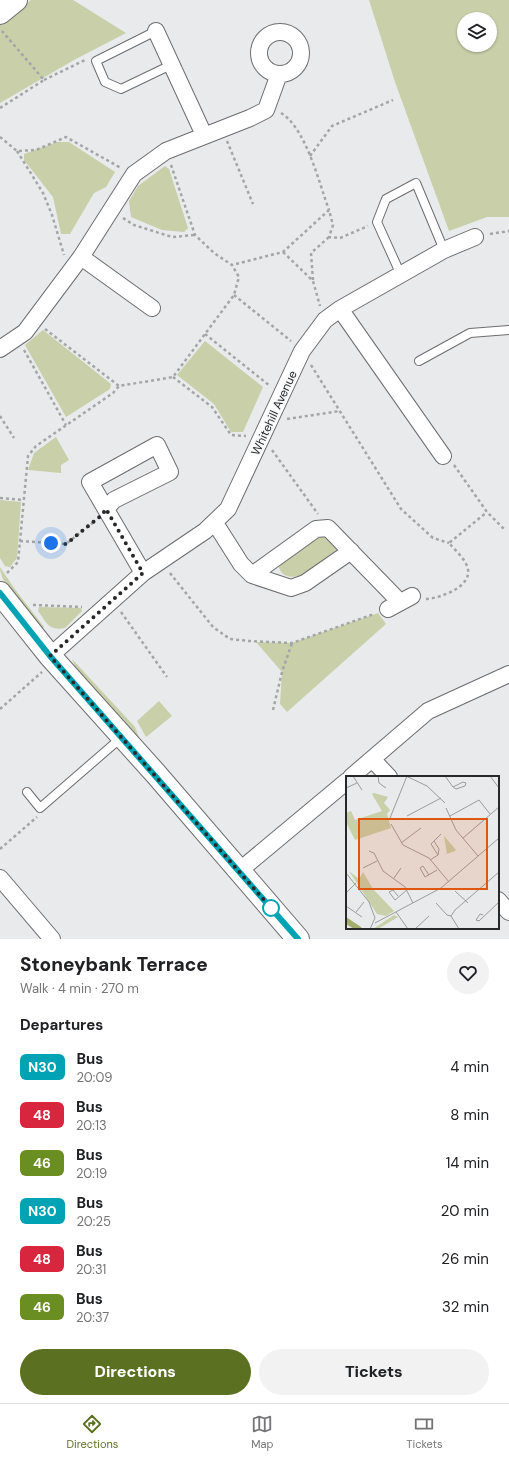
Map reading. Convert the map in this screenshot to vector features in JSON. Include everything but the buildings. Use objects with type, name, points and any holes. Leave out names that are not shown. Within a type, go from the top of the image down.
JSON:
[{"type":"street","points":[[0,13],[16,0]]},
{"type":"street","points":[[156,31],[204,135]]},
{"type":"street","points":[[0,349],[17,339],[33,320],[81,257],[134,174],[166,151],[250,118],[266,110],[279,74]]},
{"type":"street","name":"Whitehill Avenue","points":[[50,656],[143,573],[159,560],[216,522],[228,509],[302,351],[324,320],[340,309],[444,250],[476,237]]},
{"type":"street","points":[[81,257],[152,308]]},
{"type":"street","points":[[340,309],[434,450]]},
{"type":"street","points":[[106,509],[114,500],[170,472],[158,445],[90,482],[143,573]]},
{"type":"street","points":[[216,522],[241,564],[252,575],[291,588],[305,583],[351,551]]},
{"type":"street","points":[[252,575],[316,529],[328,528],[400,602]]},
{"type":"street","points":[[3,583],[50,656],[128,743],[298,939]]},
{"type":"street","points":[[352,776],[428,711],[509,674]]},
{"type":"street","points":[[372,759],[388,776]]},
{"type":"street","points":[[239,871],[346,782]]},
{"type":"street","points":[[0,878],[52,939]]},
{"type":"street","points":[[499,901],[509,912]]},
{"type":"lane","points":[[156,31],[96,61],[105,82],[121,90],[171,65]]},
{"type":"lane","points":[[401,275],[377,222],[386,199],[416,183],[444,250]]},
{"type":"lane","points":[[419,361],[470,333],[509,330]]},
{"type":"lane","points":[[27,792],[40,808],[128,743]]},
{"type":"path","points":[[0,29],[44,80]]},
{"type":"path","points":[[0,108],[44,80],[86,60],[96,61]]},
{"type":"path","points":[[309,156],[332,126],[393,100]]},
{"type":"path","points":[[266,107],[287,116],[303,139],[329,210],[332,226],[329,238],[311,253],[313,281],[324,320]]},
{"type":"path","points":[[222,128],[253,204]]},
{"type":"path","points":[[0,137],[16,151],[43,193],[52,215],[68,274]]},
{"type":"path","points":[[16,151],[36,150],[66,137],[134,174]]},
{"type":"path","points":[[3,583],[18,562],[28,456],[36,446],[113,393],[119,386],[173,377],[234,295],[239,277],[232,265],[214,253],[195,235],[166,151]]},
{"type":"path","points":[[111,210],[134,225],[172,236],[195,235]]},
{"type":"path","points":[[232,265],[284,252],[329,210]]},
{"type":"path","points":[[329,238],[340,238],[377,222]]},
{"type":"path","points":[[476,237],[509,231]]},
{"type":"path","points":[[284,252],[313,281]]},
{"type":"path","points":[[159,560],[213,626],[230,639],[249,642],[292,643],[400,602],[428,599],[459,589],[468,576],[467,566],[449,543],[433,538],[402,509],[302,351],[234,295]]},
{"type":"path","points":[[33,320],[119,386]]},
{"type":"path","points":[[205,334],[282,395]]},
{"type":"path","points":[[17,339],[66,424]]},
{"type":"path","points":[[269,422],[340,411]]},
{"type":"path","points":[[0,416],[14,438]]},
{"type":"path","points":[[434,450],[452,462],[487,512],[504,529]]},
{"type":"path","points":[[0,498],[23,500]]},
{"type":"path","points":[[20,541],[66,544],[102,515],[106,509]]},
{"type":"path","points":[[449,543],[487,512]]},
{"type":"path","points":[[111,600],[167,677]]},
{"type":"path","points":[[30,605],[87,607],[97,613]]},
{"type":"path","points":[[273,710],[282,672],[292,643]]},
{"type":"path","points":[[0,709],[45,669],[41,663],[50,656]]},
{"type":"path","points":[[0,849],[38,817],[40,808]]},
{"type":"green space","points":[[31,0],[73,0],[126,33],[74,60],[0,103],[0,24]]},
{"type":"green space","points":[[369,0],[509,0],[509,217],[487,217],[449,231],[395,82]]},
{"type":"green space","points":[[57,142],[69,142],[115,172],[106,187],[94,193],[70,234],[61,234],[53,197],[24,160],[24,154]]},
{"type":"green space","points":[[165,166],[169,169],[188,228],[184,232],[162,230],[131,217],[129,201],[138,186]]},
{"type":"green space","points":[[43,330],[111,384],[110,389],[66,417],[25,345]]},
{"type":"green space","points":[[205,341],[263,387],[243,432],[231,432],[214,404],[177,375]]},
{"type":"green space","points":[[56,437],[69,460],[61,465],[61,473],[28,470],[34,453]]},
{"type":"green space","points":[[0,500],[21,502],[17,558],[10,567],[5,566],[0,558]]},
{"type":"green space","points":[[326,532],[339,547],[336,550],[301,576],[291,577],[282,573],[279,567],[282,563]]},
{"type":"green space","points":[[0,567],[44,627],[42,629],[10,591],[1,575]]},
{"type":"green space","points":[[39,607],[81,608],[82,611],[65,628],[59,629],[48,625],[38,611]]},
{"type":"green space","points":[[378,613],[386,624],[287,712],[280,704],[282,672],[256,642],[292,643]]},
{"type":"green space","points":[[72,659],[135,727],[139,737],[137,738],[77,671]]},
{"type":"green space","points":[[159,701],[172,716],[146,737],[137,721]]},
{"type":"bus line","name":"N30","points":[[0,593],[50,656],[166,786],[298,939]]},
{"type":"route","points":[[51,543],[66,544],[102,515],[106,509],[143,573],[50,656],[156,774],[271,908]]}]
